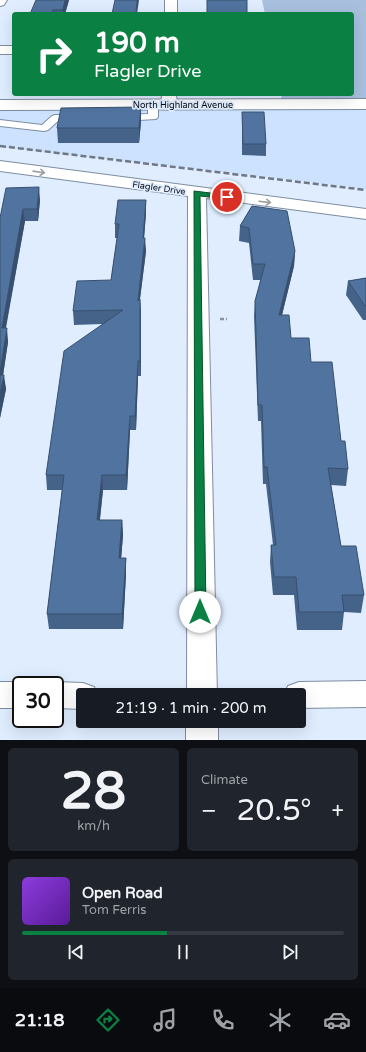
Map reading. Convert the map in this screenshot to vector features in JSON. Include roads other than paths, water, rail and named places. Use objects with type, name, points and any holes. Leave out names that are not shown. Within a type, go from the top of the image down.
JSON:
[{"type":"street","points":[[171,0],[171,12]]},
{"type":"street","points":[[0,50],[12,50]]},
{"type":"street","name":"North Highland Avenue","points":[[0,105],[153,105],[169,99],[366,104]]},
{"type":"street","name":"Flagler Drive","points":[[0,166],[196,193],[366,214]]},
{"type":"street","points":[[196,193],[202,688]]},
{"type":"street","points":[[306,695],[366,694]]},
{"type":"street","points":[[0,695],[12,695]]},
{"type":"street","points":[[64,696],[76,696]]},
{"type":"street","points":[[202,728],[202,740]]},
{"type":"lane","points":[[115,118],[153,118],[153,105]]},
{"type":"lane","points":[[0,123],[44,128],[55,118],[85,118]]},
{"type":"railway","points":[[0,146],[366,190]]}]
